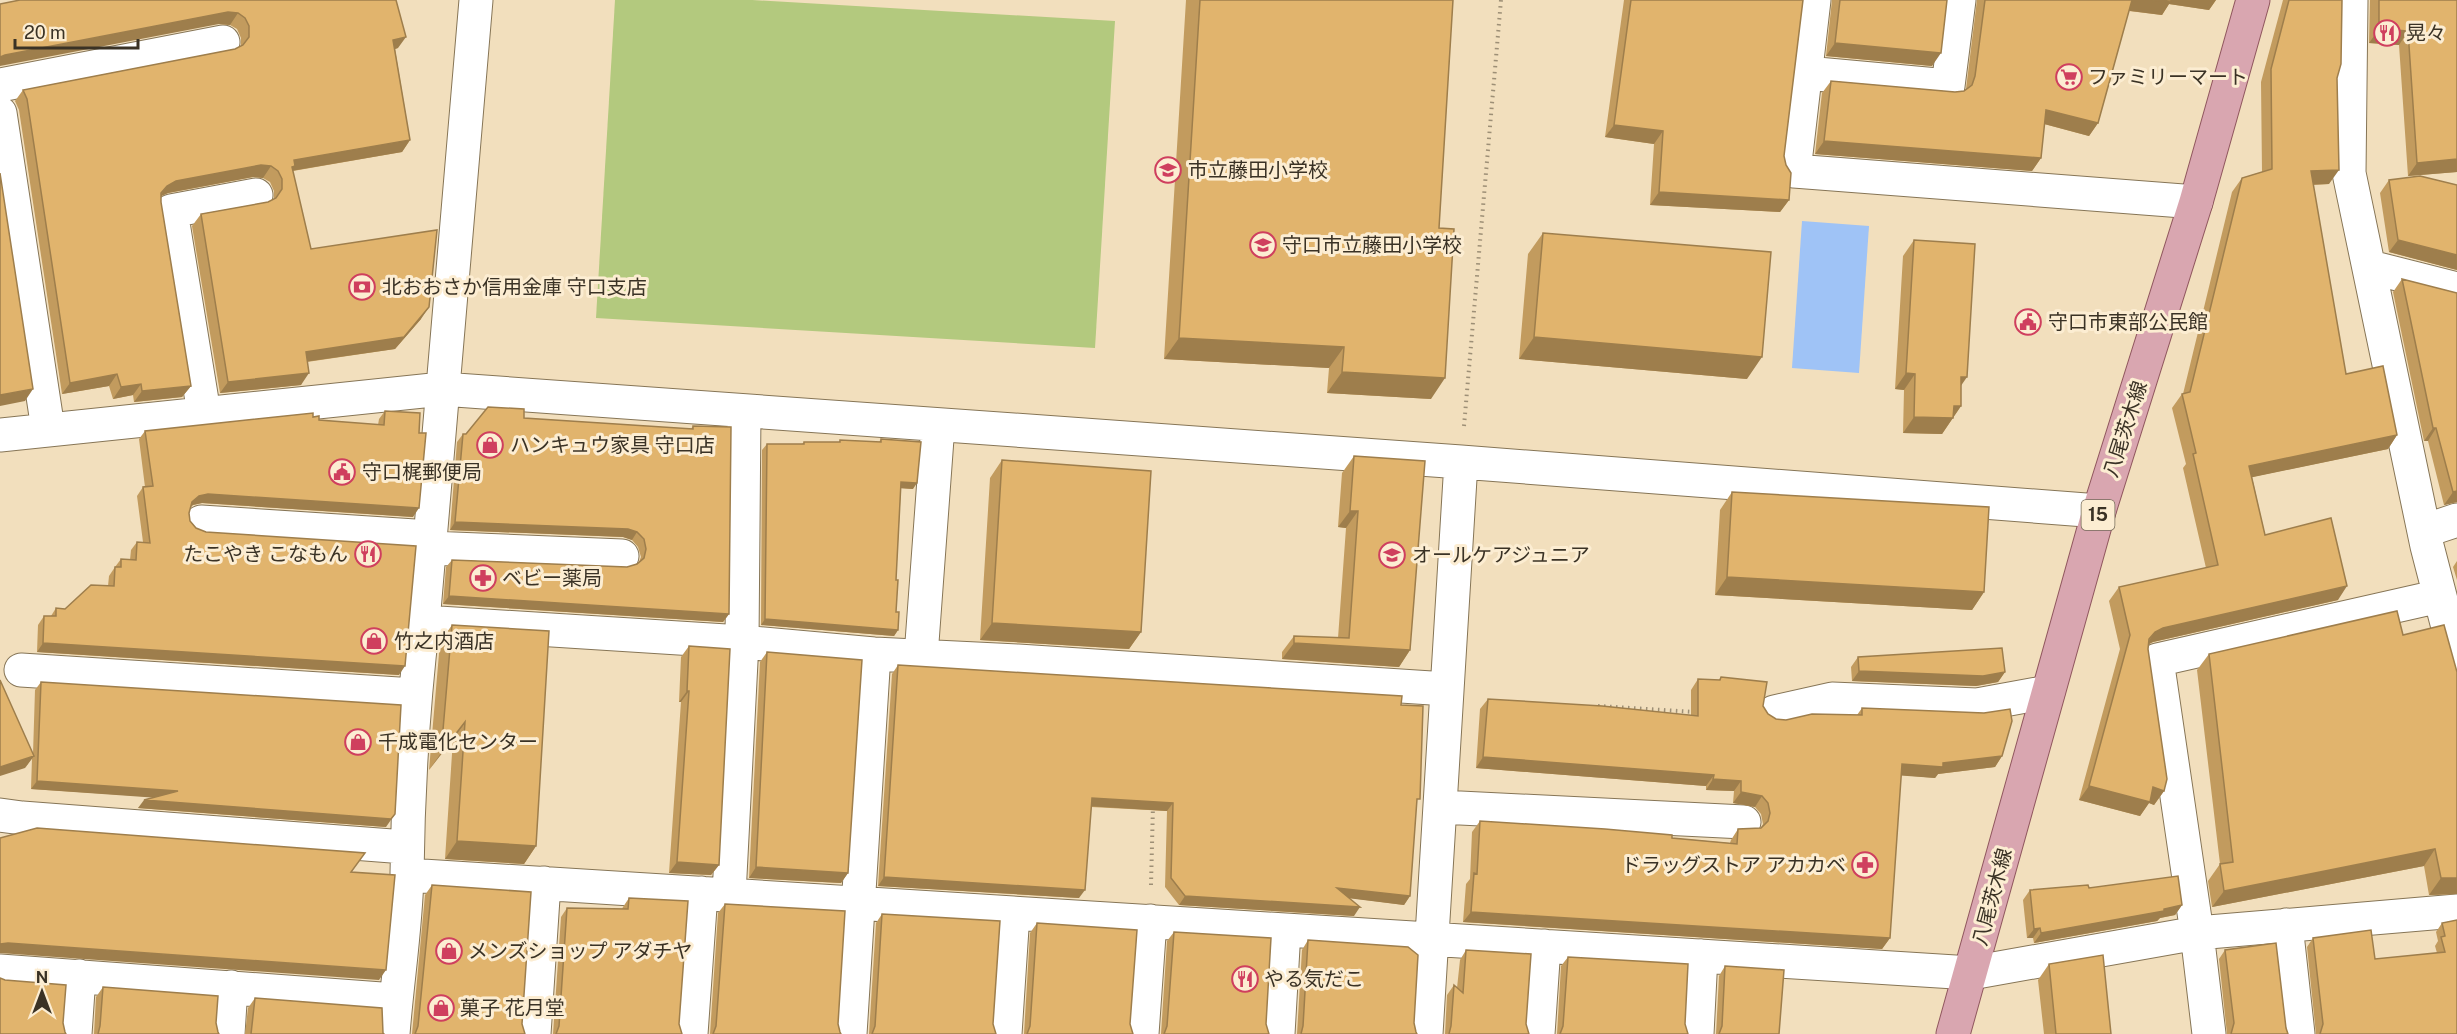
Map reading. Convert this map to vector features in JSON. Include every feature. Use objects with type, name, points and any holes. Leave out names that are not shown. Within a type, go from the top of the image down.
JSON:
[{"type":"main road","name":"八尾茨木線","points":[[1953,1034],[2099,511],[2196,202],[2253,0]]},
{"type":"street","points":[[393,1034],[406,861],[414,694],[423,622],[476,0]]},
{"type":"street","points":[[1814,0],[1794,171],[2196,202]]},
{"type":"street","points":[[1806,73],[1948,87],[1959,0]]},
{"type":"street","points":[[2351,0],[2349,173],[2424,531],[2457,662]]},
{"type":"street","points":[[0,85],[223,42]]},
{"type":"street","points":[[1,128],[48,429]]},
{"type":"street","points":[[204,413],[171,211],[256,195]]},
{"type":"street","points":[[2370,267],[2457,289]]},
{"type":"street","points":[[0,435],[442,390],[1461,462],[2099,511]]},
{"type":"street","points":[[691,1034],[715,894],[742,642],[744,411]]},
{"type":"street","points":[[921,656],[938,426]]},
{"type":"street","points":[[1426,1034],[1461,462]]},
{"type":"street","points":[[2424,531],[2457,520]]},
{"type":"street","points":[[201,522],[429,543],[622,556]]},
{"type":"street","points":[[2209,1034],[2197,933],[2157,660],[2440,596]]},
{"type":"street","points":[[423,622],[742,642],[874,654],[1447,689]]},
{"type":"street","points":[[850,1034],[874,654]]},
{"type":"street","points":[[21,670],[414,694]]},
{"type":"street","points":[[1774,712],[1832,699],[1977,705],[2048,692]]},
{"type":"street","points":[[1440,807],[1744,822]]},
{"type":"street","points":[[0,815],[406,861],[544,883],[1971,973],[2197,933],[2457,911]]},
{"type":"street","points":[[534,1034],[544,883]]},
{"type":"street","points":[[1005,1034],[1013,913]]},
{"type":"street","points":[[1142,1034],[1150,921]]},
{"type":"street","points":[[2286,926],[2298,1034]]},
{"type":"street","points":[[1278,1034],[1284,930]]},
{"type":"street","points":[[1538,1034],[1544,946]]},
{"type":"street","points":[[1697,1034],[1701,956]]},
{"type":"street","points":[[0,971],[395,1000]]},
{"type":"street","points":[[75,1034],[79,976]]},
{"type":"street","points":[[228,1034],[231,987]]},
{"type":"path","points":[[1461,462],[1501,0]]},
{"type":"path","points":[[1587,705],[1705,712]]},
{"type":"path","points":[[1150,921],[1153,802]]},
{"type":"green space","points":[[615,0],[752,0],[1115,21],[1095,348],[596,318]]},
{"type":"water","points":[[1802,221],[1869,226],[1859,373],[1792,368]]},
{"type":"building","points":[[20,0],[396,0],[406,37],[393,40],[410,140],[294,160],[295,166],[292,167],[311,249],[437,230],[429,307],[404,337],[306,352],[309,373],[228,382],[201,214],[268,202],[276,198],[282,189],[282,179],[278,171],[271,166],[261,165],[176,181],[161,193],[161,202],[191,386],[142,391],[141,384],[121,387],[117,374],[70,383],[27,99],[23,90],[235,49],[243,45],[249,37],[249,26],[245,18],[238,13],[228,12],[0,57],[0,4]]},
{"type":"building","points":[[1200,0],[1453,0],[1439,228],[1454,229],[1445,378],[1342,372],[1344,347],[1179,338]]},
{"type":"building","points":[[1631,0],[1803,0],[1784,156],[1791,173],[1789,200],[1659,192],[1663,131],[1614,125]]},
{"type":"building","points":[[1840,0],[1947,0],[1941,53],[1835,43]]},
{"type":"building","points":[[1985,0],[2132,0],[2098,123],[2046,110],[2041,158],[1824,141],[1831,81],[1955,92],[1964,91],[1972,85]]},
{"type":"building","points":[[2289,0],[2342,0],[2341,64],[2337,78],[2339,170],[2311,171],[2346,374],[2383,366],[2397,435],[2249,466],[2265,535],[2331,518],[2347,586],[2163,628],[2155,632],[2149,639],[2148,649],[2167,779],[2164,791],[2153,787],[2150,802],[2089,786],[2130,635],[2119,587],[2218,565],[2182,394],[2190,392],[2242,178],[2272,169],[2271,69]]},
{"type":"building","points":[[2379,0],[2457,0],[2457,159],[2417,163],[2408,31],[2379,29]]},
{"type":"building","points":[[0,173],[33,389],[0,395]]},
{"type":"building","points":[[2420,176],[2457,185],[2457,255],[2398,240],[2389,180]]},
{"type":"building","points":[[1543,233],[1771,252],[1762,357],[1534,337]]},
{"type":"building","points":[[1914,240],[1975,244],[1967,377],[1961,377],[1961,406],[1954,406],[1953,418],[1914,417],[1915,374],[1906,373]]},
{"type":"building","points":[[2402,279],[2457,293],[2457,491],[2453,492],[2436,428],[2433,428]]},
{"type":"building","points":[[488,407],[524,409],[524,418],[693,429],[693,426],[731,427],[729,614],[449,596],[452,560],[627,567],[637,564],[644,558],[646,549],[644,539],[637,532],[628,529],[455,522],[463,434],[466,434]]},
{"type":"building","points":[[385,411],[420,413],[419,433],[426,433],[419,508],[208,494],[199,496],[192,502],[189,513],[190,521],[196,528],[206,532],[416,546],[405,666],[43,643],[44,616],[56,616],[56,608],[65,609],[91,585],[114,586],[115,567],[121,567],[121,559],[136,560],[137,542],[150,543],[143,487],[153,486],[145,431],[313,413],[313,417],[319,416],[319,420],[384,425]]},
{"type":"building","points":[[881,439],[921,442],[917,483],[901,482],[896,580],[898,580],[896,612],[899,612],[898,630],[765,619],[767,444],[804,444],[804,442],[840,442],[840,440],[881,442]]},
{"type":"building","points":[[1354,456],[1425,461],[1410,650],[1294,643],[1294,636],[1349,638],[1358,511],[1350,511]]},
{"type":"building","points":[[1002,460],[1151,471],[1141,632],[992,623]]},
{"type":"building","points":[[1732,492],[1989,507],[1984,592],[1727,577]]},
{"type":"building","points":[[2397,611],[2403,635],[2444,625],[2457,672],[2457,878],[2441,878],[2435,849],[2224,891],[2220,864],[2233,862],[2209,654]]},
{"type":"building","points":[[452,625],[549,631],[536,846],[457,841],[465,722],[441,753]]},
{"type":"building","points":[[689,646],[730,649],[719,865],[677,862],[689,691],[687,691]]},
{"type":"building","points":[[2002,648],[2005,672],[1983,676],[1859,671],[1858,657]]},
{"type":"building","points":[[767,652],[862,660],[848,873],[756,867]]},
{"type":"building","points":[[898,665],[1402,696],[1401,705],[1423,706],[1420,799],[1417,799],[1410,896],[1337,888],[1360,907],[1185,896],[1171,878],[1173,803],[1092,798],[1085,890],[884,877]]},
{"type":"building","points":[[1721,677],[1767,682],[1763,706],[1768,714],[1776,719],[1786,720],[1812,714],[1862,715],[1862,708],[1984,713],[2010,709],[2012,721],[2002,756],[1943,763],[1943,767],[1902,764],[1890,938],[1471,912],[1474,873],[1477,874],[1480,821],[1605,829],[1737,844],[1738,829],[1761,828],[1768,821],[1770,813],[1768,803],[1762,796],[1741,792],[1741,781],[1713,779],[1714,775],[1483,757],[1488,699],[1602,706],[1698,716],[1698,679],[1720,680]]},
{"type":"building","points":[[0,680],[34,756],[0,767]]},
{"type":"building","points":[[41,682],[401,705],[395,814],[391,819],[144,800],[178,791],[37,781]]},
{"type":"building","points":[[37,828],[365,853],[351,872],[395,875],[386,970],[0,944],[0,838]]},
{"type":"building","points":[[2178,876],[2182,905],[2164,909],[2164,911],[2041,933],[2040,928],[2034,929],[2030,890],[2088,885],[2089,888]]},
{"type":"building","points":[[432,885],[531,892],[522,1024],[525,1034],[415,1034],[418,1026]]},
{"type":"building","points":[[629,898],[688,901],[679,1024],[682,1034],[556,1034],[559,1026],[567,908],[628,909]]},
{"type":"building","points":[[725,904],[845,911],[838,1024],[841,1034],[713,1034],[716,1026]]},
{"type":"building","points":[[882,914],[1000,921],[993,1024],[996,1034],[872,1034],[875,1026]]},
{"type":"building","points":[[2457,920],[2457,1034],[2320,1034],[2323,1024],[2313,938],[2371,930],[2375,959],[2445,952],[2441,937],[2445,936],[2442,923]]},
{"type":"building","points":[[1037,923],[1137,930],[1130,1024],[1133,1034],[1027,1034],[1030,1026]]},
{"type":"building","points":[[1174,932],[1271,938],[1266,1024],[1269,1034],[1164,1034],[1167,1026]]},
{"type":"building","points":[[1308,940],[1408,947],[1418,955],[1414,1023],[1417,1034],[1301,1034]]},
{"type":"building","points":[[2276,943],[2288,1034],[2231,1034],[2234,1023],[2225,950]]},
{"type":"building","points":[[1466,950],[1531,954],[1526,1024],[1529,1034],[1449,1034],[1454,985],[1463,993]]},
{"type":"building","points":[[2103,955],[2111,1034],[2056,1034],[2049,964]]},
{"type":"building","points":[[1568,957],[1688,964],[1685,1024],[1688,1034],[1560,1034],[1563,1026]]},
{"type":"building","points":[[1725,966],[1784,970],[1779,1034],[1719,1034],[1722,1026]]},
{"type":"building","points":[[0,978],[66,985],[63,1023],[66,1034],[0,1034]]},
{"type":"building","points":[[103,987],[218,996],[216,1023],[219,1034],[98,1034]]},
{"type":"building","points":[[255,998],[382,1008],[384,1034],[251,1034]]},
{"type":"place","name":"晃々","points":[[2387,33]]},
{"type":"place","name":"ファミリーマート","points":[[2069,77]]},
{"type":"place","name":"市立藤田小学校","points":[[1168,170]]},
{"type":"place","name":"守口市立藤田小学校","points":[[1263,245]]},
{"type":"place","name":"北おおさか信用金庫 守口支店","points":[[362,287]]},
{"type":"place","name":"守口市東部公民館","points":[[2028,322]]},
{"type":"place","name":"ハンキュウ家具 守口店","points":[[490,445]]},
{"type":"place","name":"守口梶郵便局","points":[[342,472]]},
{"type":"place","name":"たこやき こなもん","points":[[368,554]]},
{"type":"place","name":"オールケアジュニア","points":[[1392,555]]},
{"type":"place","name":"ベビー薬局","points":[[483,578]]},
{"type":"place","name":"竹之内酒店","points":[[374,641]]},
{"type":"place","name":"千成電化センター","points":[[358,742]]},
{"type":"place","name":"ドラッグストア アカカベ","points":[[1865,865]]},
{"type":"place","name":"メンズショップ アダチヤ","points":[[449,951]]},
{"type":"place","name":"やる気だこ","points":[[1245,979]]},
{"type":"place","name":"菓子 花月堂","points":[[441,1008]]}]
